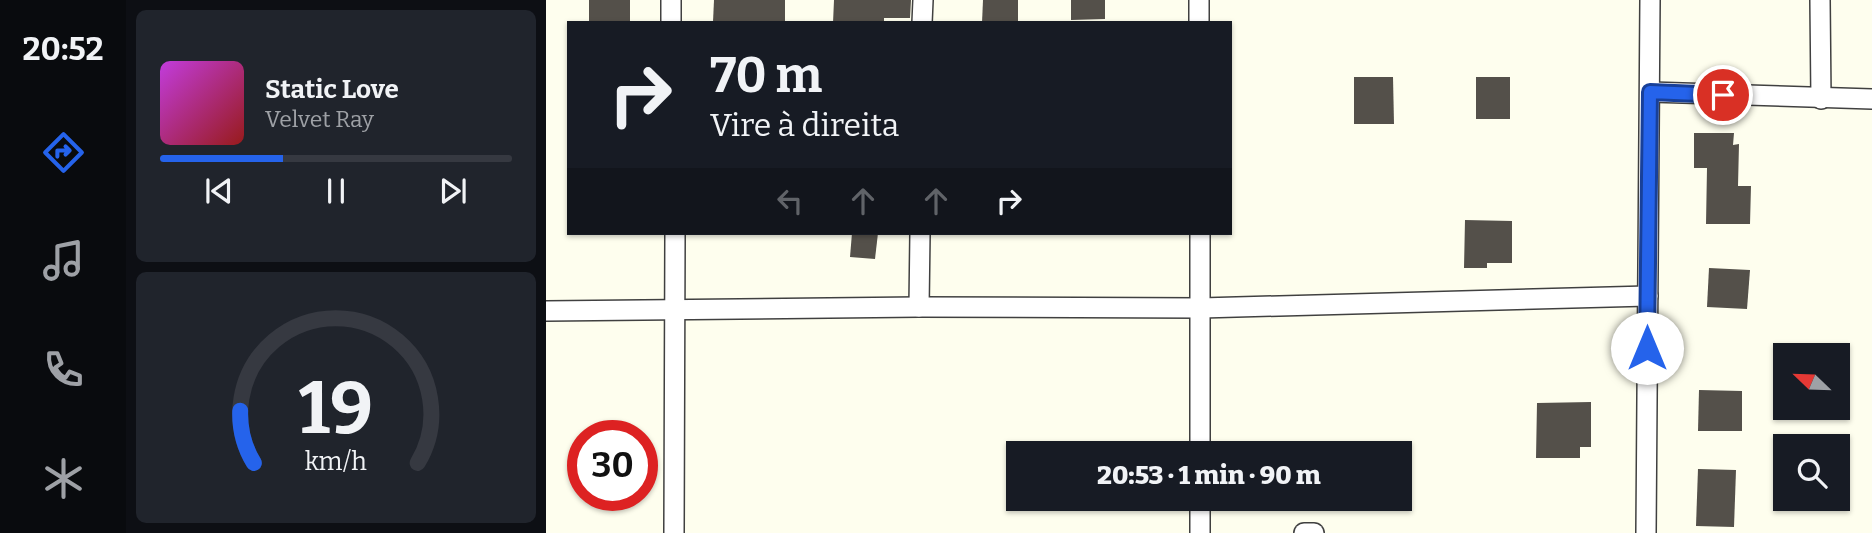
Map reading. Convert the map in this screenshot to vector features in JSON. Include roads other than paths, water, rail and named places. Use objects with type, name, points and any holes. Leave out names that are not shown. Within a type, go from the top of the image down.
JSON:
[{"type":"street","points":[[671,0],[671,21]]},
{"type":"street","points":[[922,21],[923,0]]},
{"type":"street","points":[[1199,0],[1199,21]]},
{"type":"street","points":[[1646,533],[1650,0]]},
{"type":"street","points":[[1821,0],[1821,99]]},
{"type":"street","points":[[1650,92],[1872,99]]},
{"type":"street","points":[[674,533],[675,235]]},
{"type":"street","points":[[919,307],[920,235]]},
{"type":"street","points":[[1200,235],[1200,441]]},
{"type":"street","points":[[546,312],[919,307],[1201,308],[1648,296]]},
{"type":"street","points":[[1200,511],[1200,533]]},
{"type":"street","points":[[1304,533],[1314,533]]}]
